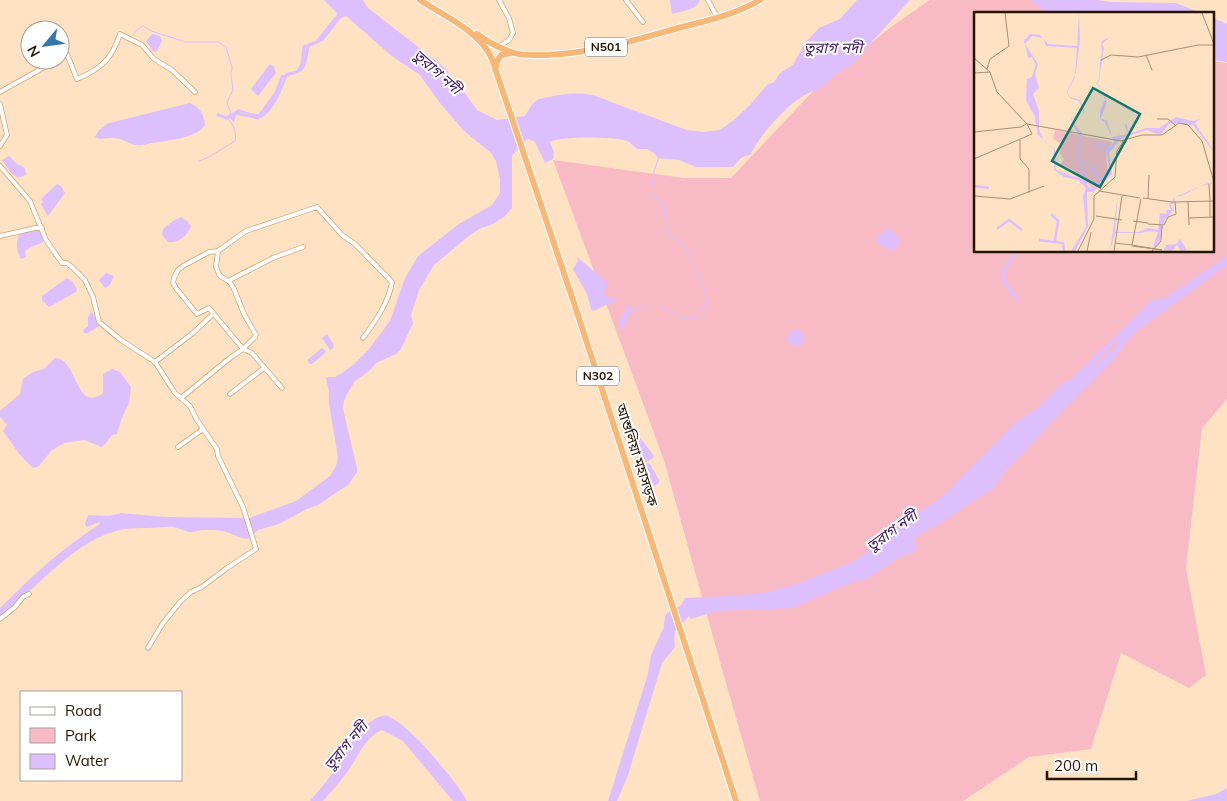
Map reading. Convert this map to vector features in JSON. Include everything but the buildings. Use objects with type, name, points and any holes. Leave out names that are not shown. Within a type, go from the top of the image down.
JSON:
[{"type":"highway","name":"N302","points":[[420,0],[429,2],[454,22]]},
{"type":"highway","name":"N501","points":[[454,22],[498,47],[515,54],[557,54],[610,47],[717,17],[742,9],[760,0]]},
{"type":"highway","name":"আশুলিয়া মহাসড়ক","points":[[454,22],[475,37],[489,52],[673,605],[736,801]]},
{"type":"highway","points":[[496,72],[496,62],[501,55],[515,54]]},
{"type":"street","points":[[498,47],[509,40],[513,34],[509,18],[499,0]]},
{"type":"street","points":[[626,0],[643,22]]},
{"type":"street","points":[[708,0],[717,17]]},
{"type":"street","points":[[70,62],[77,79],[98,70],[116,46],[120,34],[142,45],[154,59],[172,70],[195,92]]},
{"type":"street","points":[[0,92],[38,70]]},
{"type":"street","points":[[0,104],[7,135],[0,146]]},
{"type":"street","points":[[0,166],[30,201],[52,250],[62,263],[67,263],[85,280],[93,297],[99,322],[121,340],[155,362],[175,393],[190,406],[217,449],[218,456],[239,496],[247,517],[256,549],[202,587],[191,592],[163,623],[148,648]]},
{"type":"street","points":[[282,388],[252,354],[244,349],[209,308],[197,314],[187,303],[173,282],[178,270],[209,252],[218,251],[246,231],[317,206],[342,235],[355,244],[392,282],[380,313],[363,338]]},
{"type":"street","points":[[0,236],[42,228]]},
{"type":"street","points":[[230,282],[230,280],[244,272],[302,247]]},
{"type":"street","points":[[181,398],[244,349],[256,335],[244,314],[238,296],[230,282],[220,276],[216,267],[218,251]]},
{"type":"street","points":[[155,362],[193,333],[213,314]]},
{"type":"street","points":[[230,394],[264,368]]},
{"type":"street","points":[[178,447],[203,429]]},
{"type":"street","points":[[0,619],[16,607],[23,597],[29,594]]},
{"type":"green space","points":[[930,0],[1031,0],[1052,12],[974,12],[974,252],[1214,252],[1214,61],[1227,63],[1227,399],[1202,428],[1186,568],[1206,675],[1189,688],[1121,653],[1091,749],[1029,757],[963,801],[760,801],[664,460],[553,160],[684,178],[731,178],[819,85],[891,27]]},
{"type":"water","name":"তুরাগ নদী","points":[[324,0],[363,0],[368,8],[444,67],[477,110],[497,120],[525,116],[533,103],[540,99],[565,94],[588,94],[687,130],[703,132],[720,130],[734,120],[767,85],[774,82],[780,73],[793,65],[805,43],[819,28],[840,19],[857,0],[910,0],[850,66],[839,72],[817,91],[799,98],[789,106],[761,137],[751,154],[741,158],[733,167],[696,167],[679,160],[658,158],[647,149],[637,149],[626,141],[597,138],[575,138],[550,142],[554,152],[553,159],[545,163],[535,142],[528,139],[523,142],[512,156],[512,208],[504,217],[470,235],[434,265],[419,290],[411,315],[413,323],[401,349],[396,354],[376,363],[354,382],[344,400],[343,409],[357,468],[357,472],[349,484],[318,505],[279,524],[258,530],[248,539],[221,531],[187,532],[176,527],[124,529],[106,534],[89,542],[73,553],[0,617],[0,608],[24,585],[60,553],[100,524],[99,522],[87,527],[85,524],[88,515],[109,516],[121,513],[165,517],[249,518],[296,501],[330,476],[336,466],[338,457],[326,378],[335,377],[342,373],[369,349],[390,321],[405,278],[418,256],[459,224],[492,205],[500,193],[500,179],[496,161],[491,153],[463,130],[419,74],[393,57],[346,16],[341,18],[323,41],[310,45],[303,70],[287,76],[270,111],[261,118],[241,112],[236,115],[234,122],[228,117],[238,109],[252,114],[261,113],[270,104],[286,73],[295,71],[303,65],[306,48],[309,43],[318,41],[336,17],[337,13]]},
{"type":"water","points":[[670,0],[700,0],[693,8],[672,14]]},
{"type":"water","points":[[1031,0],[1176,3],[1198,12],[1046,12]]},
{"type":"water","points":[[1214,18],[1227,24],[1227,62],[1214,60]]},
{"type":"water","points":[[152,34],[160,36],[162,41],[156,52],[153,51],[146,41]]},
{"type":"water","points":[[270,64],[274,67],[276,73],[258,96],[251,89]]},
{"type":"water","points":[[190,103],[201,112],[205,125],[189,136],[140,145],[117,138],[100,139],[95,137],[99,130],[109,123]]},
{"type":"water","points":[[9,156],[17,164],[25,168],[26,175],[18,178],[11,173],[2,160]]},
{"type":"water","points":[[57,184],[61,186],[65,193],[48,216],[41,204],[43,202],[41,199]]},
{"type":"water","points":[[181,217],[191,226],[190,229],[179,240],[168,242],[162,235],[163,229]]},
{"type":"water","points":[[887,228],[895,233],[901,242],[892,251],[875,240]]},
{"type":"water","points":[[40,229],[44,239],[42,243],[25,251],[26,257],[21,259],[17,247],[19,234]]},
{"type":"water","points":[[1227,256],[1227,265],[1133,334],[1115,358],[1007,469],[994,488],[939,524],[915,537],[916,551],[902,556],[863,581],[857,580],[793,608],[717,611],[691,619],[689,616],[676,628],[675,647],[662,663],[628,775],[617,801],[608,801],[648,674],[651,655],[664,627],[665,615],[681,605],[685,598],[764,593],[797,584],[852,562],[893,535],[909,519],[941,498],[1016,422],[1040,406],[1063,383],[1087,371],[1104,358],[1118,344],[1128,323]]},
{"type":"water","points":[[577,257],[607,282],[608,287],[603,291],[605,296],[617,300],[593,311],[591,309],[587,294],[573,269],[578,261]]},
{"type":"water","points":[[106,273],[114,276],[110,285],[105,288],[99,280]]},
{"type":"water","points":[[67,278],[72,281],[77,289],[76,292],[49,307],[42,300],[42,296]]},
{"type":"water","points":[[629,306],[632,311],[622,330],[619,322]]},
{"type":"water","points":[[91,312],[99,326],[88,333],[84,333],[83,330],[88,326],[88,317]]},
{"type":"water","points":[[796,330],[802,332],[804,338],[802,344],[796,346],[790,344],[788,338],[790,332]]},
{"type":"water","points":[[327,334],[334,345],[330,350],[322,338]]},
{"type":"water","points":[[322,348],[326,351],[325,353],[310,364],[307,360]]},
{"type":"water","points":[[55,358],[63,360],[82,391],[87,396],[94,398],[103,393],[103,374],[112,369],[120,372],[131,387],[129,403],[117,434],[112,435],[101,447],[85,440],[64,443],[51,451],[39,466],[33,468],[20,455],[3,431],[7,425],[0,417],[0,411],[20,394],[23,379],[33,372],[44,369]]},
{"type":"water","points":[[631,426],[654,456],[643,464],[640,462],[627,431]]},
{"type":"water","points":[[647,463],[650,464],[659,480],[659,483],[654,486],[649,483],[641,467]]},
{"type":"water","points":[[386,715],[403,726],[427,749],[467,801],[453,801],[403,741],[382,730],[366,742],[348,771],[323,801],[310,801],[323,786],[362,730],[377,718]]},
{"type":"water","points":[[1227,788],[1227,801],[1187,801],[1216,794]]},
{"type":"waterway","points":[[299,70],[302,64],[304,47],[317,42],[336,18]]},
{"type":"waterway","points":[[133,35],[143,26],[151,31],[186,42],[218,42],[226,47],[232,67],[233,90],[227,102],[231,114]]},
{"type":"waterway","points":[[236,113],[258,118],[276,93],[282,77],[288,75]]},
{"type":"waterway","points":[[218,115],[227,118],[231,115]]},
{"type":"waterway","points":[[199,161],[235,141],[234,128],[227,118]]},
{"type":"waterway","points":[[631,310],[661,306],[678,317],[693,319],[701,317],[706,309],[704,289],[695,266],[679,241],[668,236],[662,201],[651,194],[654,171],[659,157]]},
{"type":"waterway","points":[[1015,252],[1003,271],[1004,282],[1017,299]]},
{"type":"waterway","name":"তুরাগ নদী","points":[[1136,319],[1153,302],[1165,301]]},
{"type":"waterway","name":"তুরাগ নদী","points":[[1075,379],[1130,325]]}]
